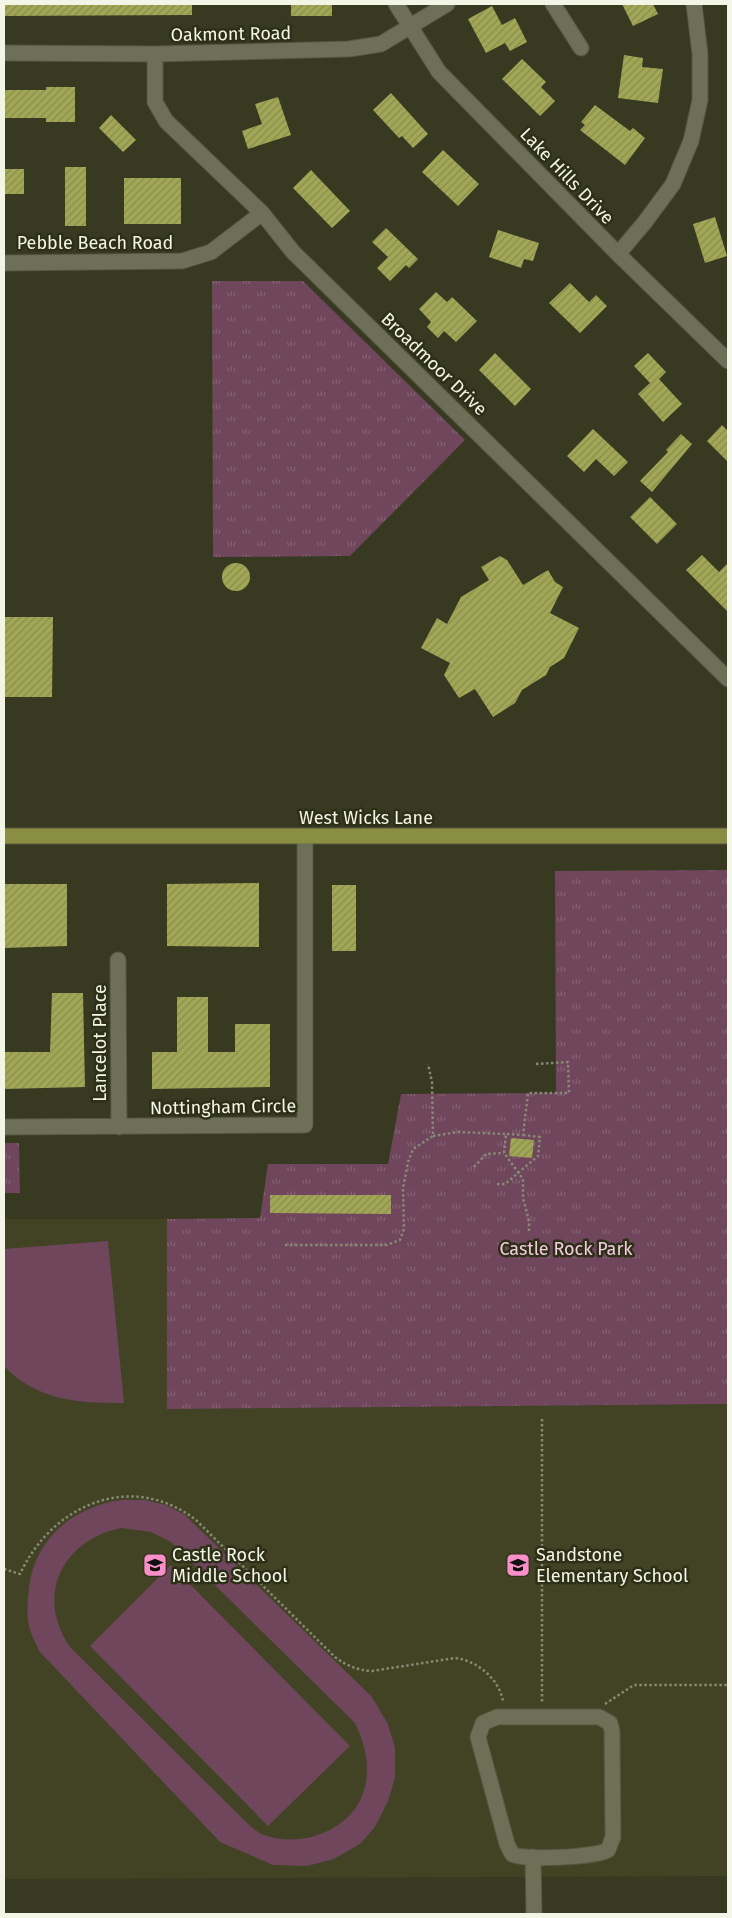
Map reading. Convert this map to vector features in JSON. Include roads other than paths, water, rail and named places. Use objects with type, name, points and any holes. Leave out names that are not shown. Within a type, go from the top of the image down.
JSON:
[{"type":"main road","name":"West Wicks Lane","points":[[4,836],[728,836]]},
{"type":"street","name":"Lake Hills Drive","points":[[396,4],[439,72],[618,254],[728,361]]},
{"type":"street","name":"Oakmont Road","points":[[4,53],[155,54],[349,50],[382,44],[409,25],[447,4]]},
{"type":"street","points":[[553,4],[581,48]]},
{"type":"street","points":[[618,254],[673,184],[691,141],[700,100],[700,54],[694,4]]},
{"type":"street","name":"Broadmoor Drive","points":[[155,54],[156,102],[166,121],[262,213],[293,252],[728,679]]},
{"type":"street","name":"Pebble Beach Road","points":[[4,263],[182,261],[211,252],[262,213]]},
{"type":"street","name":"Nottingham Circle","points":[[4,1127],[305,1125],[305,837]]},
{"type":"street","name":"Lancelot Place","points":[[118,960],[119,1127]]},
{"type":"street","points":[[542,1710],[599,1717],[608,1720],[612,1731],[613,1837],[611,1846],[608,1850],[598,1854],[533,1857],[515,1856],[510,1851],[478,1737],[483,1724],[491,1719],[542,1710]]},
{"type":"street","points":[[533,1857],[534,1914]]},
{"type":"place","name":"Castle Rock Middle School","points":[[155,1565]]},
{"type":"place","name":"Sandstone Elementary School","points":[[518,1565]]},
{"type":"park label","name":"Castle Rock Park","points":[[566,1249]]}]
